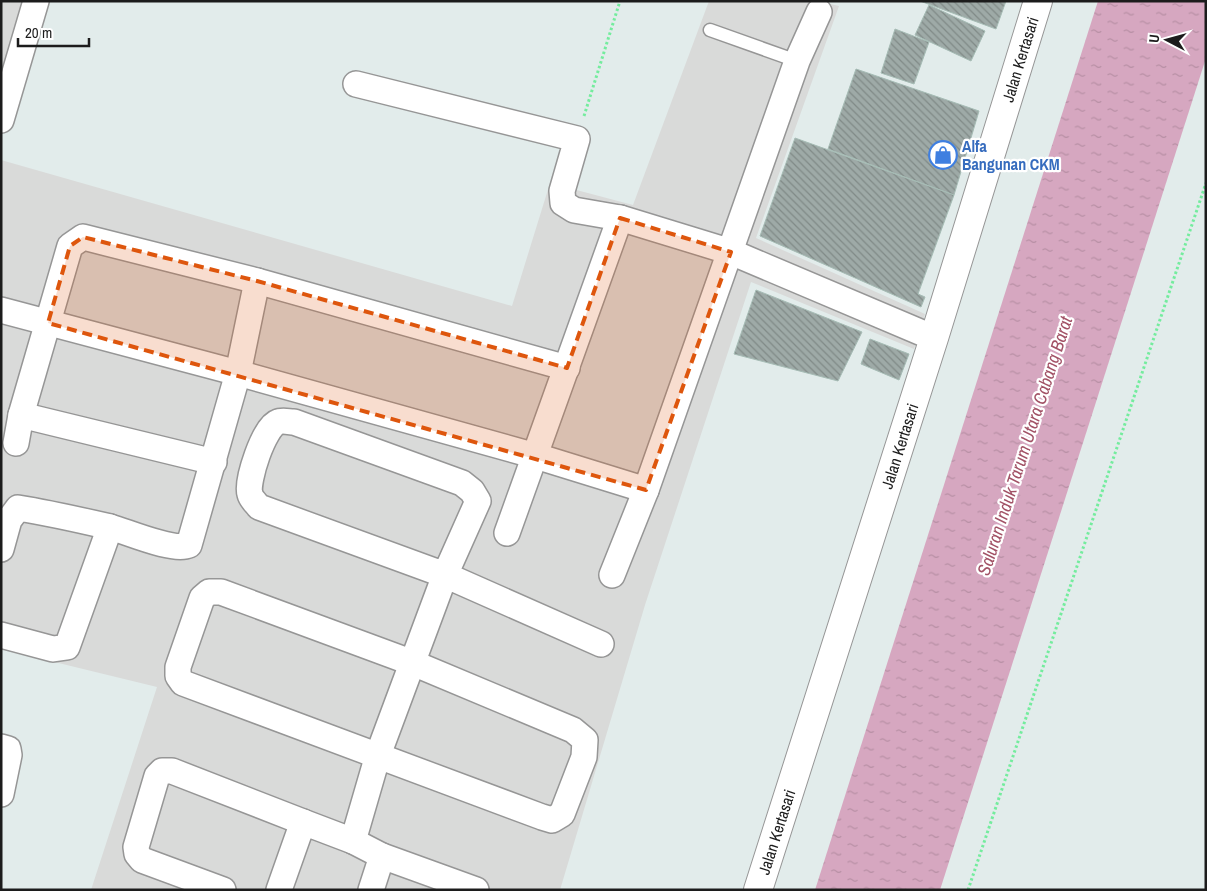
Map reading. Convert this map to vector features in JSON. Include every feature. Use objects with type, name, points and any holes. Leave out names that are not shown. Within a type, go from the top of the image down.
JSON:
[{"type":"street","points":[[1,120],[36,1]]},
{"type":"street","name":"Jalan Kertasari","points":[[758,890],[934,338],[1038,1]]},
{"type":"street","points":[[612,575],[646,490],[797,61],[819,12]]},
{"type":"street","points":[[356,84],[578,138],[562,191],[563,203],[574,210],[620,218],[730,252],[934,338]]},
{"type":"street","points":[[507,533],[620,218]]},
{"type":"street","points":[[16,443],[21,415],[70,246],[83,237],[257,281],[567,368]]},
{"type":"street","points":[[1,549],[11,514],[18,508],[110,527],[167,544],[184,547],[189,545],[238,373],[257,281]]},
{"type":"street","points":[[1,310],[238,373],[536,456],[646,490]]},
{"type":"street","points":[[21,415],[214,462]]},
{"type":"street","points":[[352,841],[378,755],[444,575],[478,501],[472,491],[462,483],[294,422],[278,422],[271,427],[262,444],[248,484],[250,496],[259,507],[444,575],[601,644]]},
{"type":"street","points":[[1,635],[53,649],[67,647],[110,527]]},
{"type":"street","points":[[209,592],[220,592],[413,663],[572,730],[585,740],[584,757],[562,814],[552,820],[378,755],[183,683],[178,676],[178,667],[202,598],[209,592]]},
{"type":"street","points":[[1,747],[8,749],[9,755],[1,794]]},
{"type":"street","points":[[223,890],[142,860],[137,854],[136,848],[157,776],[162,772],[172,771],[352,841],[382,856],[476,890]]},
{"type":"street","points":[[279,890],[303,822]]},
{"type":"street","points":[[371,890],[382,856]]},
{"type":"lane","points":[[710,30],[797,61]]},
{"type":"path","points":[[578,138],[620,1]]},
{"type":"path","points":[[968,890],[1206,183]]},
{"type":"highlighted area","points":[[620,218],[731,252],[646,490],[48,323],[70,246],[83,237],[257,281],[567,368]]},
{"type":"shaded area","points":[[1,1],[26,1],[1,79]]},
{"type":"shaded area","points":[[709,1],[817,1],[839,6],[756,238],[925,314],[914,349],[751,282],[645,605],[560,890],[91,890],[157,687],[1,649],[1,160],[512,306],[550,183],[633,205]]},
{"type":"water","name":"Saluran Induk Tarum Utara Cabang Barat","points":[[1098,1],[1206,1],[1206,58],[940,890],[815,890]]},
{"type":"building","points":[[920,1],[1006,1],[996,29]]},
{"type":"building","points":[[929,5],[985,31],[971,61],[915,35]]},
{"type":"building","points":[[895,29],[929,42],[914,84],[881,73]]},
{"type":"building","points":[[856,69],[979,111],[954,195],[828,149]]},
{"type":"building","points":[[795,138],[954,195],[918,294],[925,297],[921,307],[760,236]]},
{"type":"building","points":[[756,290],[862,332],[838,381],[734,354]]},
{"type":"building","points":[[870,339],[909,354],[899,380],[861,364]]},
{"type":"place","name":"Alfa Bangunan CKM","points":[[943,155]]}]
